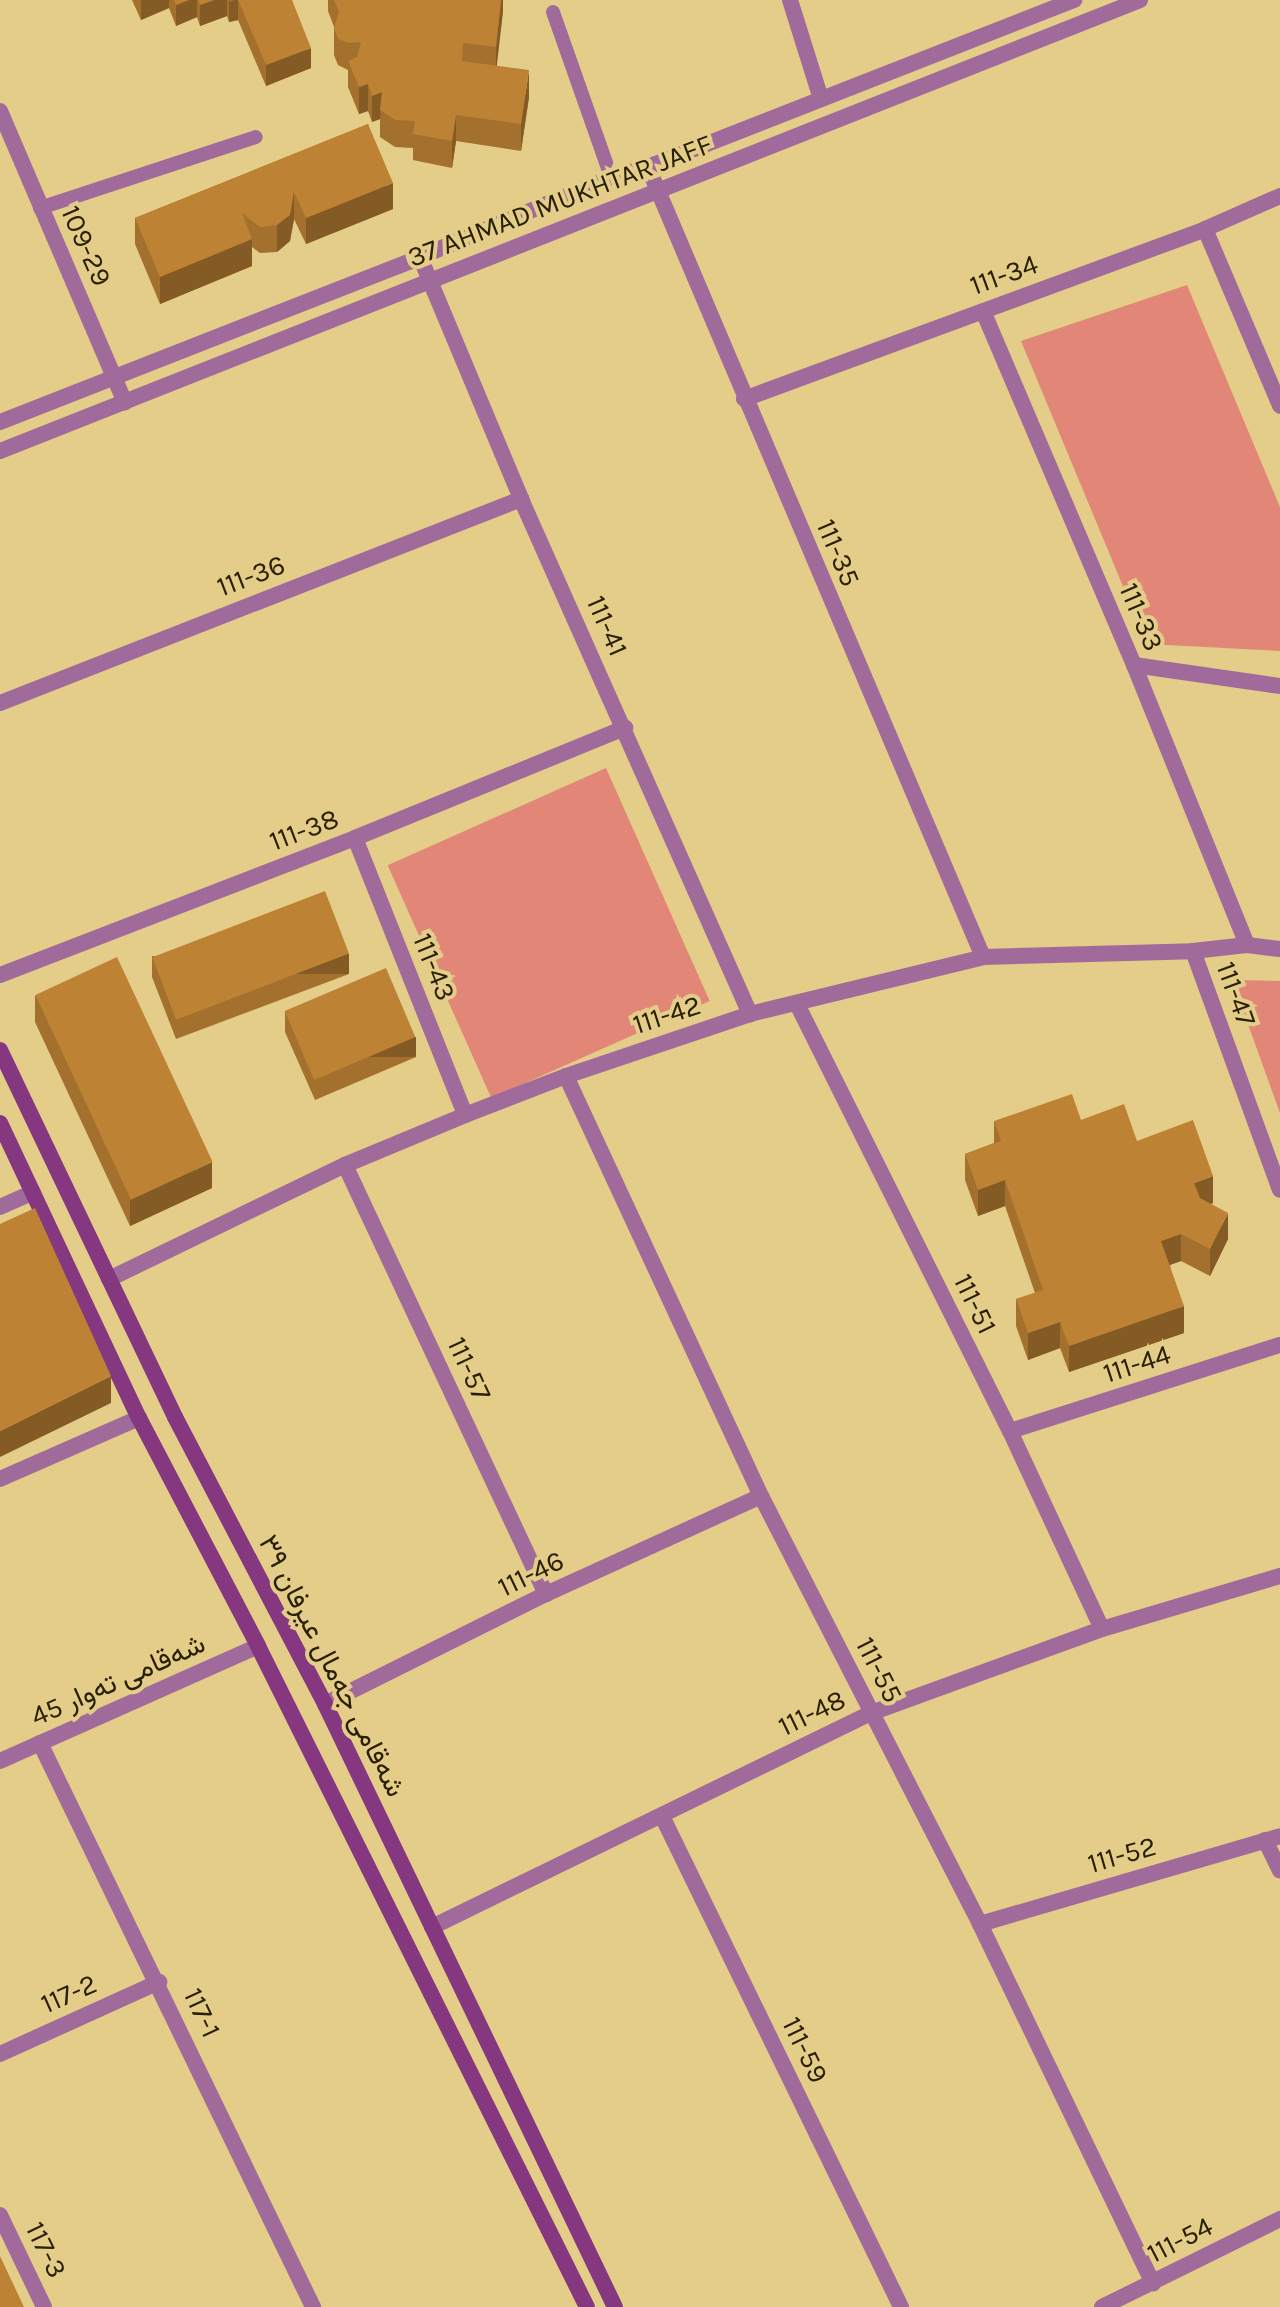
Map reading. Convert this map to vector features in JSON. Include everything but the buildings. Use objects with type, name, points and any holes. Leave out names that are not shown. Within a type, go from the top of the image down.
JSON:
[{"type":"main road","name":"شەقامی جەمال عیرفان ٣٩","points":[[0,1050],[182,1431],[325,1704],[615,2307]]},
{"type":"main road","name":"شەقامی جەمال عیرفان ٣٩","points":[[0,1123],[139,1418],[258,1646],[587,2307]]},
{"type":"street","points":[[790,0],[821,99]]},
{"type":"street","name":"37 AHMAD MUKHTAR JAFF","points":[[0,422],[420,257],[611,177],[648,167],[1074,0]]},
{"type":"street","name":"37 AHMAD MUKHTAR JAFF","points":[[0,451],[1140,0]]},
{"type":"street","name":"109-29","points":[[0,111],[125,402]]},
{"type":"street","name":"111-35","points":[[648,167],[983,957]]},
{"type":"street","name":"111-34","points":[[744,399],[1205,229],[1280,196]]},
{"type":"street","points":[[1205,229],[1280,406]]},
{"type":"street","name":"111-41","points":[[420,257],[521,499],[750,1014]]},
{"type":"street","name":"111-33","points":[[983,311],[1134,665],[1247,945]]},
{"type":"street","name":"111-36","points":[[0,703],[521,499]]},
{"type":"street","points":[[1134,665],[1280,686]]},
{"type":"street","name":"111-38","points":[[0,975],[355,838],[625,728]]},
{"type":"street","name":"111-43","points":[[355,838],[465,1115]]},
{"type":"street","name":"111-42","points":[[109,1279],[345,1165],[465,1115],[566,1076],[750,1014],[983,957],[1193,951],[1247,945],[1280,949]]},
{"type":"street","name":"111-47","points":[[1193,951],[1280,1190]]},
{"type":"street","name":"111-51","points":[[797,1004],[1010,1431],[1102,1629]]},
{"type":"street","name":"111-55","points":[[566,1076],[761,1496],[980,1924],[1153,2283]]},
{"type":"street","name":"111-57","points":[[345,1165],[546,1594]]},
{"type":"street","points":[[0,1207],[33,1192]]},
{"type":"street","name":"111-44","points":[[1010,1431],[1280,1345]]},
{"type":"street","points":[[0,1479],[139,1418]]},
{"type":"street","name":"111-46","points":[[325,1704],[546,1594],[761,1496]]},
{"type":"street","name":"111-48","points":[[432,1927],[871,1713],[1102,1629],[1280,1576]]},
{"type":"street","name":"شەقامی تەوار 45","points":[[0,1761],[258,1646]]},
{"type":"street","name":"117-1","points":[[40,1743],[159,1982],[313,2307]]},
{"type":"street","name":"111-59","points":[[662,1816],[901,2307]]},
{"type":"street","points":[[1272,1838],[1280,1871]]},
{"type":"street","name":"111-52","points":[[980,1924],[1272,1838]]},
{"type":"street","name":"117-2","points":[[0,2054],[159,1982]]},
{"type":"street","name":"117-3","points":[[0,2215],[44,2307]]},
{"type":"street","name":"111-54","points":[[1102,2307],[1280,2219]]},
{"type":"lane","points":[[553,12],[611,177]]},
{"type":"lane","points":[[40,208],[256,137]]},
{"type":"shaded area","points":[[1187,285],[1280,507],[1280,651],[1147,644],[1021,341]]},
{"type":"shaded area","points":[[606,768],[710,1001],[491,1098],[388,865]]},
{"type":"shaded area","points":[[1232,980],[1280,981],[1280,1113]]}]
